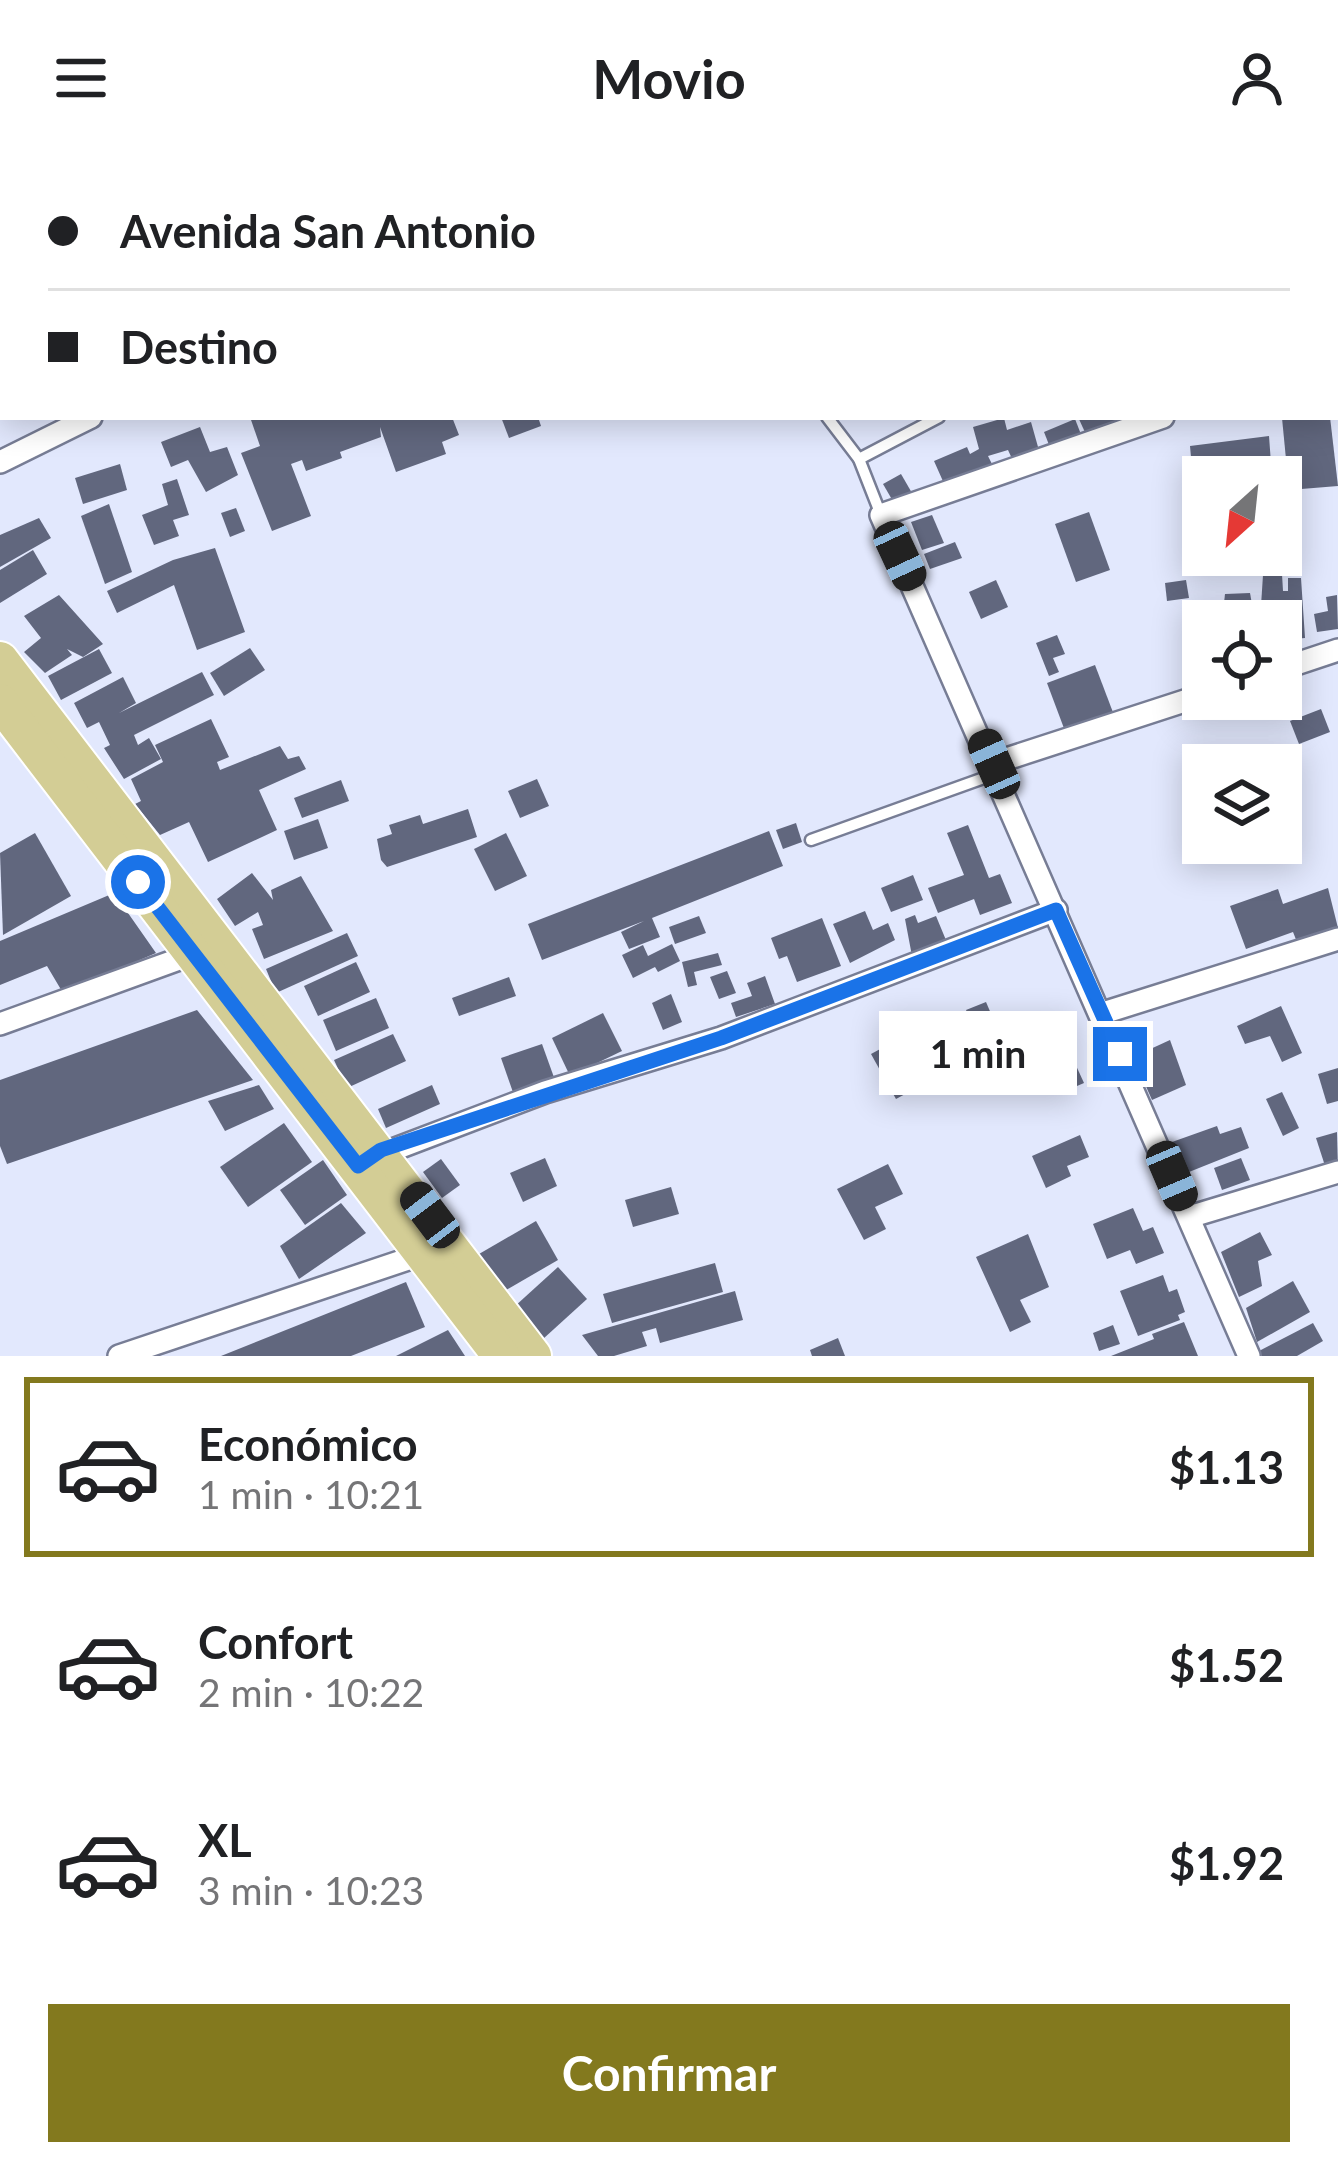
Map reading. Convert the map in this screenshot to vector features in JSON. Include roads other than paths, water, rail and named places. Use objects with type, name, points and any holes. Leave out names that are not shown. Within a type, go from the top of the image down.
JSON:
[{"type":"main road","points":[[0,660],[369,1158],[423,1255],[501,1356]]},
{"type":"main road","points":[[0,702],[194,954],[533,1356]]},
{"type":"street","points":[[0,462],[85,420]]},
{"type":"street","points":[[1153,420],[881,515],[996,768],[1249,1356]]},
{"type":"street","points":[[1302,662],[1338,650]]},
{"type":"street","points":[[996,768],[1182,702]]},
{"type":"street","points":[[369,1158],[721,1038],[1056,910]]},
{"type":"street","points":[[1103,1013],[1338,939]]},
{"type":"street","points":[[0,1024],[194,954]]},
{"type":"street","points":[[1189,1216],[1338,1172]]},
{"type":"street","points":[[119,1356],[423,1255]]},
{"type":"lane","points":[[829,420],[859,459],[881,515]]},
{"type":"lane","points":[[859,459],[933,420]]},
{"type":"lane","points":[[811,840],[996,768]]}]
